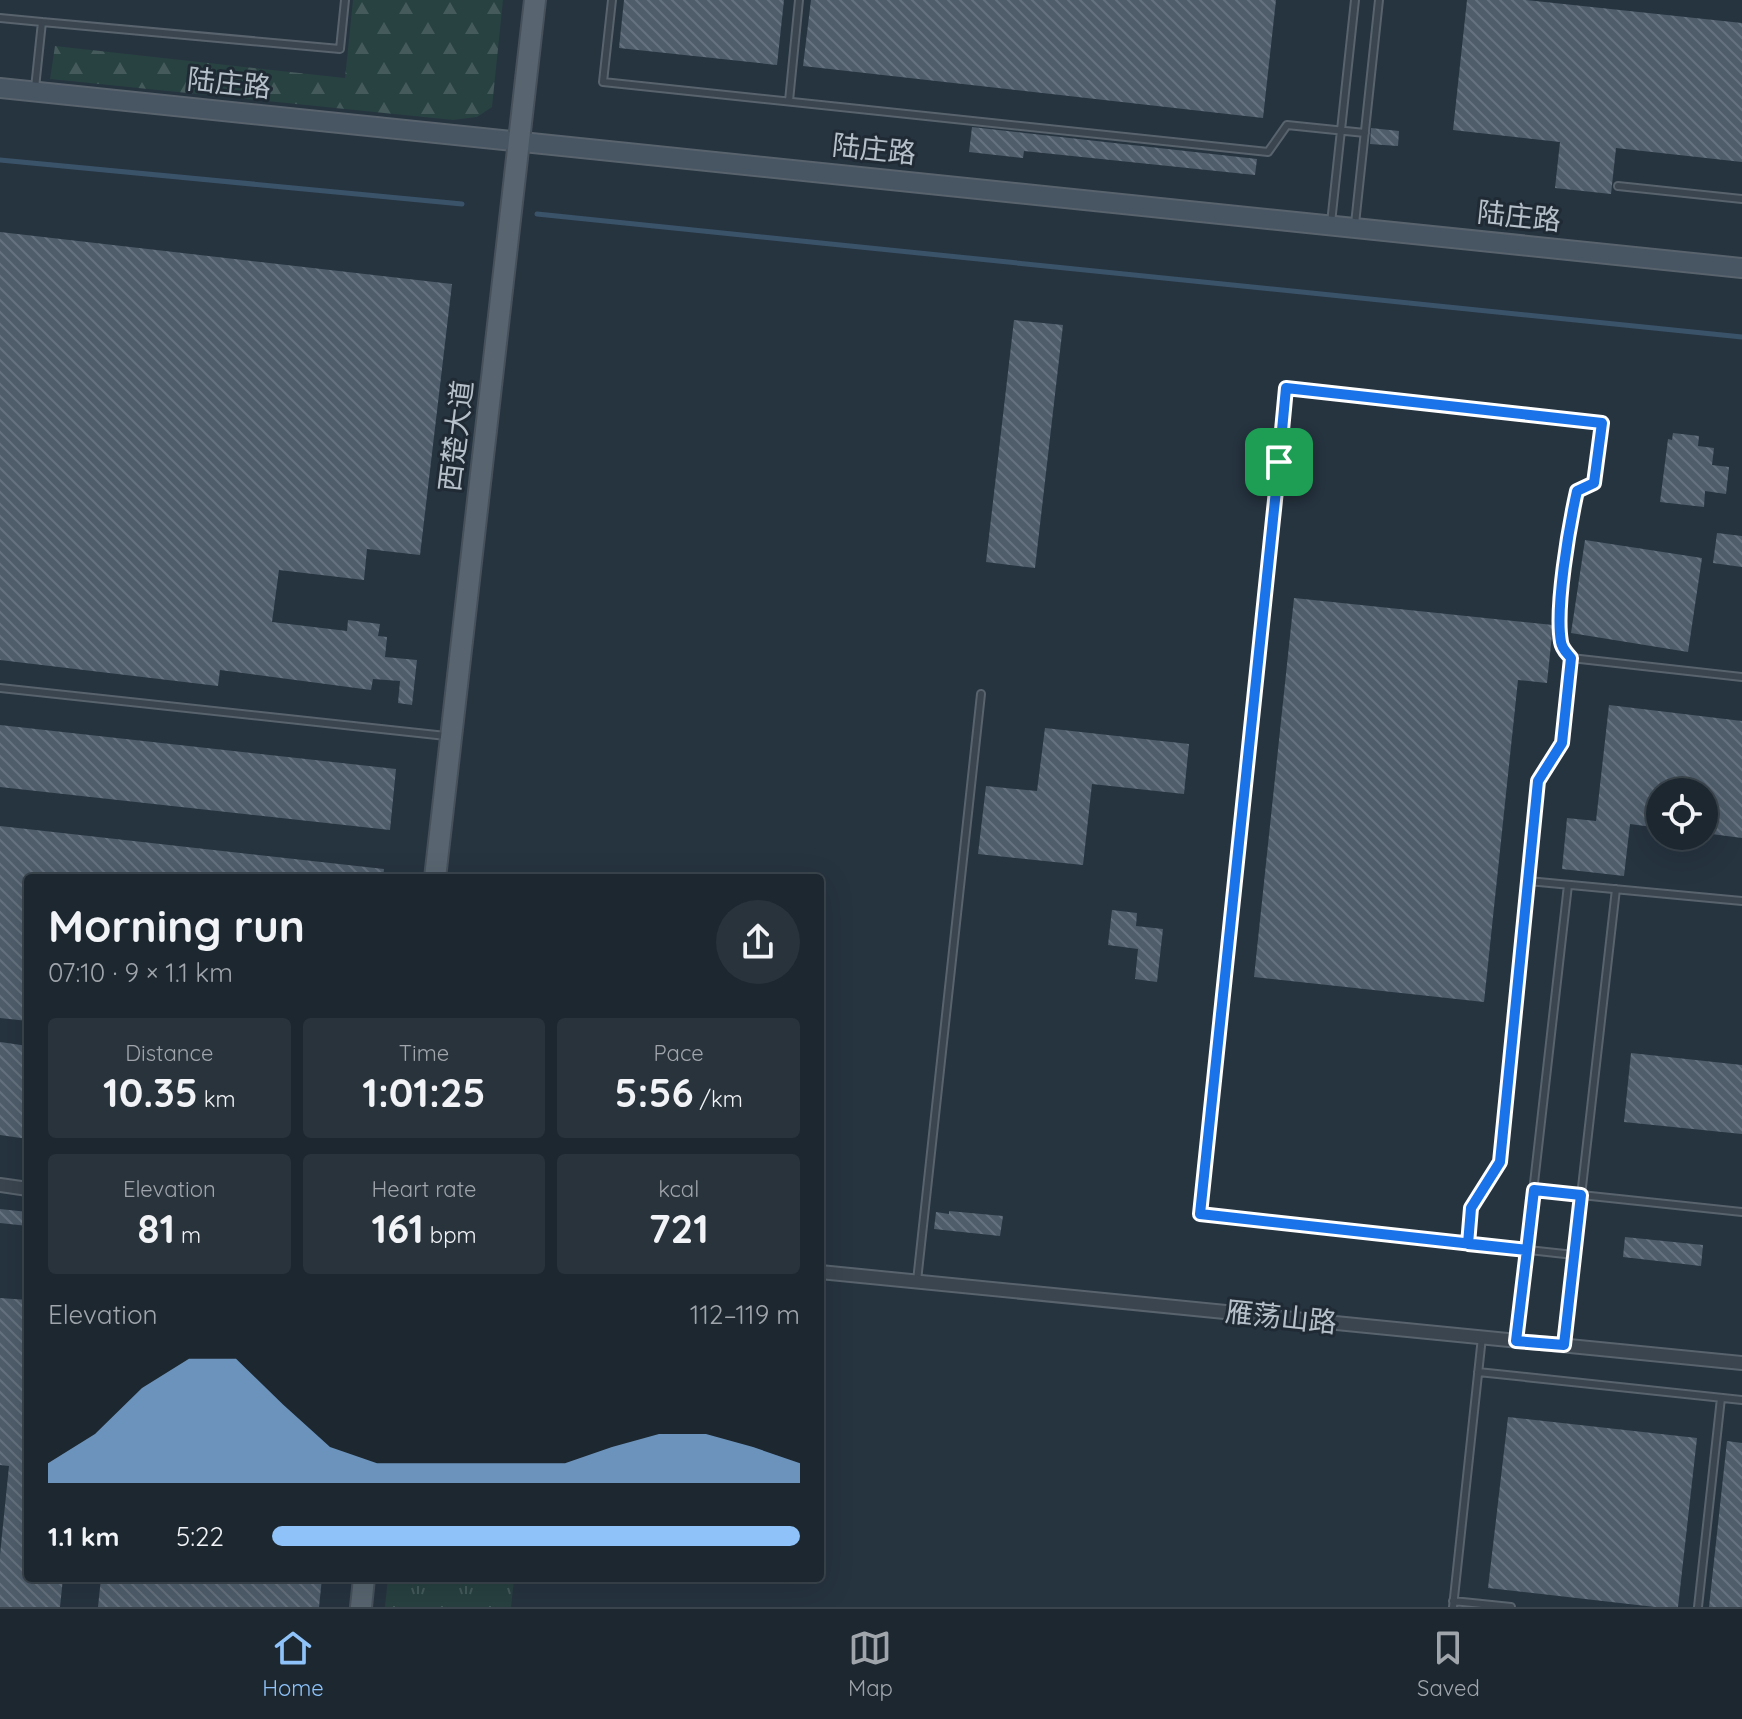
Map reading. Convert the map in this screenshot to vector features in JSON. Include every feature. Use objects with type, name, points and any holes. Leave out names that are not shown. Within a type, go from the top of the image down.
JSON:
[{"type":"main road","name":"西楚大道","points":[[435,874],[535,0]]},
{"type":"main road","points":[[361,1607],[364,1582]]},
{"type":"street","name":"陆庄路","points":[[0,88],[1742,268]]},
{"type":"street","points":[[0,1185],[24,1188]]},
{"type":"street","name":"雁荡山路","points":[[824,1272],[1742,1363]]},
{"type":"lane","points":[[0,18],[340,49],[345,0]]},
{"type":"lane","points":[[612,0],[603,82],[1268,152],[1287,125],[1365,133]]},
{"type":"lane","points":[[789,101],[799,0]]},
{"type":"lane","points":[[1331,224],[1355,0]]},
{"type":"lane","points":[[1355,227],[1379,0]]},
{"type":"lane","points":[[35,92],[42,22]]},
{"type":"lane","points":[[1618,186],[1742,199]]},
{"type":"lane","points":[[1574,1255],[1200,1214],[1286,388],[1602,423],[1594,483],[1577,491],[1572,514],[1560,612],[1561,646],[1571,658],[1742,677]]},
{"type":"lane","points":[[1468,1244],[1471,1208],[1500,1162],[1538,781],[1562,743],[1571,658]]},
{"type":"lane","points":[[0,688],[449,737]]},
{"type":"lane","points":[[917,1281],[981,694]]},
{"type":"lane","points":[[1528,881],[1742,901]]},
{"type":"lane","points":[[1516,1341],[1568,885]]},
{"type":"lane","points":[[1564,1345],[1616,889]]},
{"type":"lane","points":[[1534,1190],[1742,1212]]},
{"type":"lane","points":[[1482,1337],[1453,1604],[1511,1607]]},
{"type":"lane","points":[[1478,1372],[1742,1400]]},
{"type":"lane","points":[[1698,1607],[1721,1398]]},
{"type":"green space","points":[[353,0],[503,0],[492,107],[477,117],[453,120],[50,79],[55,46],[345,78]]},
{"type":"green space","points":[[388,1582],[514,1582],[511,1607],[385,1607]]},
{"type":"building","points":[[624,0],[784,0],[777,65],[619,48]]},
{"type":"building","points":[[811,0],[1276,0],[1263,118],[803,66]]},
{"type":"building","points":[[1467,0],[1526,0],[1742,23],[1742,162],[1616,148],[1611,194],[1555,188],[1560,142],[1453,130]]},
{"type":"building","points":[[972,127],[1257,159],[1255,175],[1024,151],[1023,158],[969,152]]},
{"type":"building","points":[[1371,128],[1399,131],[1398,146],[1370,144]]},
{"type":"building","points":[[0,232],[452,284],[420,555],[367,549],[364,580],[279,570],[272,622],[347,631],[348,620],[380,624],[378,636],[387,637],[385,657],[417,660],[412,705],[398,703],[400,681],[373,679],[371,690],[220,670],[218,686],[0,660]]},
{"type":"building","points":[[1014,320],[1063,325],[1035,568],[986,562]]},
{"type":"building","points":[[1673,433],[1699,436],[1698,446],[1714,448],[1712,465],[1729,467],[1726,494],[1705,491],[1704,507],[1660,502],[1668,439],[1672,440]]},
{"type":"building","points":[[1717,533],[1742,536],[1742,567],[1713,563]]},
{"type":"building","points":[[1585,540],[1702,558],[1688,652],[1571,633]]},
{"type":"building","points":[[1294,598],[1553,625],[1547,683],[1518,680],[1484,1002],[1254,977]]},
{"type":"building","points":[[1609,705],[1742,721],[1742,838],[1718,835],[1718,778],[1646,778],[1646,826],[1630,824],[1624,876],[1562,869],[1567,818],[1596,821]]},
{"type":"building","points":[[0,725],[396,769],[390,830],[0,787]]},
{"type":"building","points":[[1045,728],[1189,744],[1184,794],[1092,784],[1083,865],[978,854],[986,786],[1037,791]]},
{"type":"building","points":[[0,826],[384,869],[383,874],[24,874],[24,1021],[0,1018]]},
{"type":"building","points":[[1112,910],[1137,913],[1136,926],[1163,929],[1157,982],[1135,979],[1138,949],[1108,945]]},
{"type":"building","points":[[0,1042],[24,1045],[24,1138],[0,1135]]},
{"type":"building","points":[[1631,1053],[1742,1065],[1742,1134],[1624,1122]]},
{"type":"building","points":[[0,1209],[24,1212],[24,1226],[0,1223]]},
{"type":"building","points":[[949,1211],[1003,1216],[1000,1236],[934,1229],[936,1212],[949,1214]]},
{"type":"building","points":[[1625,1237],[1703,1245],[1701,1266],[1623,1257]]},
{"type":"building","points":[[0,1298],[24,1300],[24,1582],[63,1582],[60,1607],[0,1607],[0,1555],[9,1466],[0,1465]]},
{"type":"building","points":[[1508,1417],[1697,1438],[1678,1607],[1488,1588]]},
{"type":"building","points":[[1727,1441],[1742,1443],[1742,1607],[1709,1607]]},
{"type":"building","points":[[101,1582],[322,1582],[319,1607],[98,1607]]},
{"type":"waterway","points":[[0,160],[462,204]]},
{"type":"waterway","points":[[537,214],[1742,337]]},
{"type":"route","points":[[1279,462],[1200,1214],[1468,1244],[1527,1250],[1516,1341],[1564,1345],[1581,1195],[1534,1190],[1527,1250],[1468,1244],[1471,1208],[1500,1162],[1538,781],[1562,743],[1571,658],[1561,646],[1560,612],[1572,514],[1577,491],[1594,483],[1602,423],[1286,388],[1279,462]]}]
